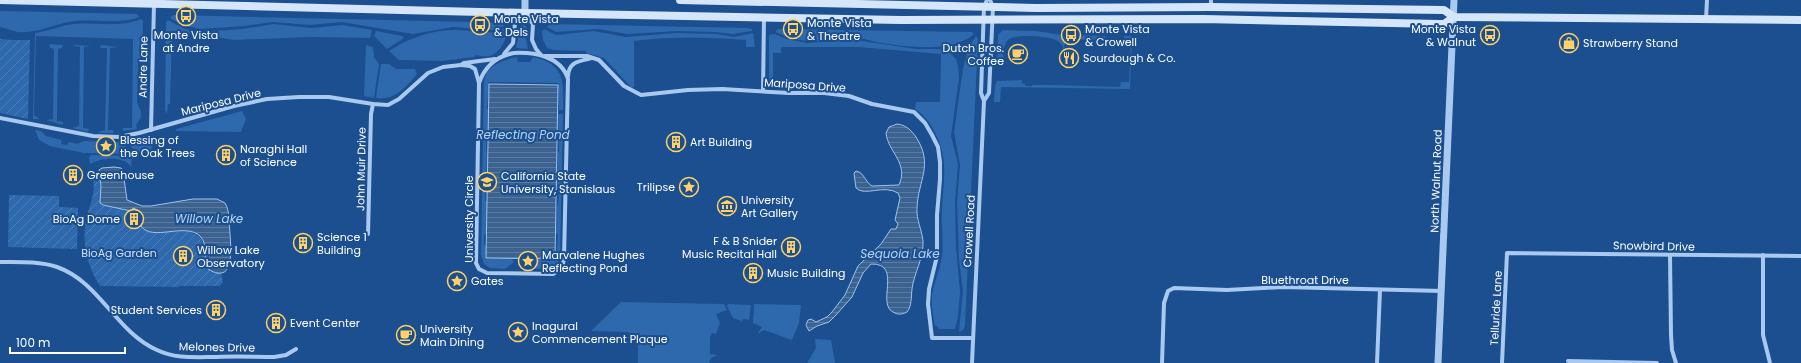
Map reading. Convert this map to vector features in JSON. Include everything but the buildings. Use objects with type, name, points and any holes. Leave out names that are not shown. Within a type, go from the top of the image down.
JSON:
[{"type":"main road","points":[[0,0],[525,13],[901,20],[1255,19],[1444,24],[1454,17]]},
{"type":"main road","points":[[680,0],[925,5],[989,3],[1211,3],[1444,10],[1454,17],[1801,20]]},
{"type":"main road","points":[[925,5],[933,0]]},
{"type":"street","points":[[525,0],[525,13],[533,24],[533,43],[543,56],[562,68],[568,79]]},
{"type":"street","name":"North Walnut Road","points":[[1438,363],[1454,0]]},
{"type":"street","points":[[1706,19],[1707,0]]},
{"type":"street","name":"Crowell Road","points":[[972,363],[984,101],[981,93],[984,19],[989,3]]},
{"type":"street","name":"Crowell Road","points":[[984,101],[989,93],[992,19],[989,3]]},
{"type":"street","name":"Andre Lane","points":[[151,130],[154,4]]},
{"type":"street","name":"University Circle","points":[[525,13],[515,23],[512,46],[489,66],[482,76],[479,85],[477,265],[482,271],[487,273],[550,274],[560,270],[564,259],[568,79]]},
{"type":"street","points":[[763,91],[764,17]]},
{"type":"street","points":[[499,58],[518,53],[543,56]]},
{"type":"street","name":"Mariposa Drive","points":[[543,56],[576,55],[587,56],[598,60],[604,64],[626,88],[641,95],[701,90],[824,93],[849,96],[872,104],[914,112],[928,127],[938,148],[940,168],[937,215],[938,256],[929,289],[928,304],[932,338],[973,338]]},
{"type":"street","name":"Mariposa Drive","points":[[0,118],[102,137],[130,135],[234,106],[267,99],[329,97],[373,104],[392,104],[428,73],[443,67],[461,65],[464,62],[499,58]]},
{"type":"street","points":[[568,79],[569,69],[573,63],[591,58]]},
{"type":"street","points":[[461,65],[470,66],[475,69],[479,85]]},
{"type":"street","name":"John Muir Drive","points":[[368,234],[370,121],[373,104]]},
{"type":"street","name":"Snowbird Drive","points":[[1507,253],[1801,256]]},
{"type":"street","name":"Telluride Lane","points":[[1502,363],[1507,253]]},
{"type":"street","points":[[1670,255],[1672,350],[1676,363]]},
{"type":"street","points":[[1763,255],[1763,335],[1770,363]]},
{"type":"street","name":"Melones Drive","points":[[0,262],[45,264],[58,267],[73,274],[90,288],[135,336],[149,346],[163,353],[184,357],[274,357],[286,354],[296,349]]},
{"type":"street","name":"Bluethroat Drive","points":[[1162,363],[1164,303],[1168,291],[1180,288],[1227,290],[1266,288],[1442,291]]},
{"type":"street","points":[[1377,363],[1380,290]]},
{"type":"street","points":[[1568,361],[1657,363]]},
{"type":"green space","points":[[0,11],[137,14],[139,17],[123,21],[75,21],[39,30],[18,32],[0,27]]},
{"type":"green space","points":[[173,15],[475,22],[476,25],[481,26],[482,22],[501,23],[504,26],[494,30],[453,27],[413,34],[342,22],[310,25],[272,22],[245,26],[200,29],[183,25],[170,18]]},
{"type":"green space","points":[[141,19],[143,21],[142,53],[138,64],[137,102],[141,112],[141,117],[136,125],[137,129],[123,131],[123,128],[132,128],[133,39],[36,36],[34,115],[40,119],[33,119],[35,33],[70,25],[117,24],[133,22]]},
{"type":"green space","points":[[168,20],[185,29],[203,32],[242,29],[274,24],[311,28],[343,25],[372,30],[370,38],[311,37],[233,40],[204,34],[172,33],[170,104],[168,104],[167,114],[165,110],[166,22]]},
{"type":"green space","points":[[550,24],[748,28],[752,29],[752,31],[733,34],[677,31],[628,34],[598,29],[556,32],[547,27]]},
{"type":"green space","points":[[521,25],[526,26],[528,49],[516,48]]},
{"type":"green space","points":[[505,28],[508,30],[500,49],[492,55],[487,56],[476,55],[474,57],[442,61],[399,60],[389,51],[413,38],[439,31],[457,30],[488,33]]},
{"type":"green space","points":[[544,29],[556,35],[594,31],[625,37],[677,33],[716,34],[734,37],[753,33],[755,47],[746,47],[746,40],[718,38],[648,39],[634,41],[634,87],[632,88],[604,58],[586,53],[586,51],[554,50],[547,48],[543,40],[542,31]]},
{"type":"green space","points":[[778,29],[972,32],[974,34],[965,40],[954,44],[917,47],[859,38],[807,41],[775,32]]},
{"type":"green space","points":[[1003,30],[1036,31],[1062,35],[1105,36],[1105,39],[1067,39],[1065,41],[1063,60],[1063,47],[1056,40],[1038,36],[1010,38],[1005,43],[1003,63],[997,63],[998,35]]},
{"type":"green space","points":[[376,31],[402,36],[404,38],[387,49],[374,36]]},
{"type":"green space","points":[[774,34],[787,39],[807,43],[855,40],[916,49],[939,49],[949,52],[956,59],[959,78],[951,136],[958,164],[955,202],[956,248],[960,292],[958,316],[955,329],[939,329],[936,325],[935,326],[932,307],[932,295],[943,250],[942,216],[944,159],[938,140],[928,120],[915,109],[916,102],[940,102],[941,54],[858,47],[781,47],[781,53],[773,53],[773,86],[778,86],[779,88],[771,86],[769,82],[769,35]]},
{"type":"green space","points":[[976,36],[978,39],[965,326],[963,330],[959,332],[963,291],[959,259],[957,203],[960,165],[954,132],[963,69],[969,46]]},
{"type":"green space","points":[[1124,36],[1132,36],[1130,89],[1001,87],[1000,102],[994,102],[995,86],[997,81],[1022,80],[1022,83],[1025,84],[1025,86],[1120,87],[1121,82],[1129,82],[1131,41],[1124,40]]},
{"type":"green space","points":[[0,39],[30,40],[28,119],[0,113]]},
{"type":"green space","points":[[50,44],[63,45],[62,48],[58,49],[57,121],[63,122],[63,125],[46,120],[53,119],[54,49],[49,47]]},
{"type":"green space","points":[[74,45],[91,46],[84,47],[83,128],[89,129],[88,132],[72,128],[79,126],[80,47]]},
{"type":"green space","points":[[101,45],[118,47],[110,48],[108,130],[114,130],[113,133],[98,132],[105,130],[107,48],[100,48]]},
{"type":"green space","points":[[366,45],[373,47],[374,57],[379,64],[374,98],[364,96]]},
{"type":"green space","points":[[517,57],[518,62],[530,62],[533,57],[544,60],[557,69],[562,83],[563,110],[559,110],[558,83],[489,82],[487,108],[488,139],[486,140],[486,234],[484,235],[484,245],[486,245],[486,259],[512,259],[514,262],[505,269],[490,268],[484,264],[481,255],[484,82],[485,76],[491,68],[500,62]]},
{"type":"green space","points":[[381,64],[389,64],[396,69],[415,69],[417,74],[400,92],[389,97],[376,98]]},
{"type":"green space","points":[[242,111],[246,119],[241,132],[176,131],[176,129]]},
{"type":"green space","points":[[558,114],[563,114],[560,257],[558,264],[553,268],[548,270],[548,268],[537,269],[528,262],[529,260],[556,260],[558,234],[556,234],[557,206],[559,190],[557,189],[559,152]]},
{"type":"green space","points":[[35,130],[41,131],[46,136],[62,140],[61,144],[67,145],[69,142],[77,144],[84,141],[119,142],[126,147],[131,154],[84,153],[50,146],[39,140]]},
{"type":"green space","points":[[154,136],[151,153],[136,152],[127,142]]},
{"type":"green space","points":[[91,155],[132,156],[131,167],[128,163],[118,159],[100,160],[90,164],[89,158]]},
{"type":"green space","name":"BioAg Garden","points":[[98,172],[101,186],[100,199],[103,205],[131,211],[133,208],[138,211],[141,216],[141,226],[148,232],[189,231],[200,237],[205,247],[206,266],[217,273],[221,273],[223,282],[220,286],[100,286],[88,261],[85,243],[85,225],[93,190],[92,173]]},
{"type":"green space","points":[[9,195],[59,196],[59,207],[78,208],[77,249],[8,247]]},
{"type":"green space","points":[[621,302],[724,304],[727,310],[716,314],[720,323],[716,334],[712,333],[710,337],[710,354],[718,355],[711,358],[709,363],[638,363],[638,342],[628,332],[591,331]]},
{"type":"green space","points":[[728,304],[751,305],[749,320],[743,319],[742,321],[733,318],[727,306]]},
{"type":"green space","points":[[754,304],[801,305],[799,323],[792,340],[764,330],[757,334],[762,327],[753,323]]},
{"type":"green space","points":[[815,339],[831,340],[835,363],[807,363],[816,348]]},
{"type":"water","name":"Reflecting Pond","points":[[489,84],[558,85],[555,259],[486,258]]},
{"type":"water","name":"Sequoia Lake","points":[[897,124],[903,125],[912,132],[921,147],[924,156],[924,172],[917,208],[917,216],[923,247],[913,283],[910,307],[907,312],[901,314],[895,313],[889,309],[887,302],[888,277],[886,270],[881,266],[871,264],[863,273],[852,297],[835,316],[829,322],[817,326],[809,331],[806,325],[808,320],[811,319],[816,322],[827,317],[832,312],[845,295],[858,266],[881,244],[891,229],[896,229],[898,224],[895,220],[900,198],[898,193],[886,190],[860,190],[856,188],[854,173],[856,171],[861,173],[872,186],[899,185],[901,177],[900,164],[890,146],[886,133],[889,127]]},
{"type":"water","name":"Willow Lake","points":[[102,168],[121,168],[123,171],[127,200],[142,206],[151,206],[193,199],[217,199],[225,203],[229,214],[231,248],[230,263],[227,269],[223,273],[217,273],[208,269],[203,240],[194,232],[178,231],[161,233],[146,230],[141,226],[141,215],[136,209],[133,208],[131,211],[100,203],[101,186],[99,170]]},
{"type":"place","name":"Monte Vista at Andre","points":[[186,16]]},
{"type":"place","name":"Monte Vista & Dels","points":[[480,25]]},
{"type":"place","name":"Monte Vista & Theatre","points":[[793,29]]},
{"type":"place","name":"Monte Vista & Crowell","points":[[1071,35]]},
{"type":"place","name":"Monte Vista & Walnut","points":[[1490,35]]},
{"type":"place","name":"Strawberry Stand","points":[[1569,43]]},
{"type":"place","name":"Dutch Bros. Coffee","points":[[1018,54]]},
{"type":"place","name":"Sourdough & Co.","points":[[1069,58]]},
{"type":"place","name":"Art Building","points":[[676,142]]},
{"type":"place","name":"Blessing of the Oak Trees","points":[[106,146]]},
{"type":"place","name":"Naraghi Hall of Science","points":[[226,155]]},
{"type":"place","name":"Greenhouse","points":[[73,175]]},
{"type":"place","name":"California State University, Stanislaus","points":[[487,182]]},
{"type":"place","name":"Trilipse","points":[[689,187]]},
{"type":"place","name":"University Art Gallery","points":[[727,206]]},
{"type":"place","name":"BioAg Dome","points":[[134,219]]},
{"type":"place","name":"Science 1 Building","points":[[303,243]]},
{"type":"place","name":"F & B Snider Music Recital Hall","points":[[791,247]]},
{"type":"place","name":"Willow Lake Observatory","points":[[183,256]]},
{"type":"place","name":"Marvalene Hughes Reflecting Pond","points":[[528,261]]},
{"type":"place","name":"Music Building","points":[[753,273]]},
{"type":"place","name":"Gates","points":[[457,281]]},
{"type":"place","name":"Student Services","points":[[216,310]]},
{"type":"place","name":"Event Center","points":[[276,323]]},
{"type":"place","name":"Inagural Commencement Plaque","points":[[518,332]]},
{"type":"place","name":"University Main Dining","points":[[406,335]]}]
